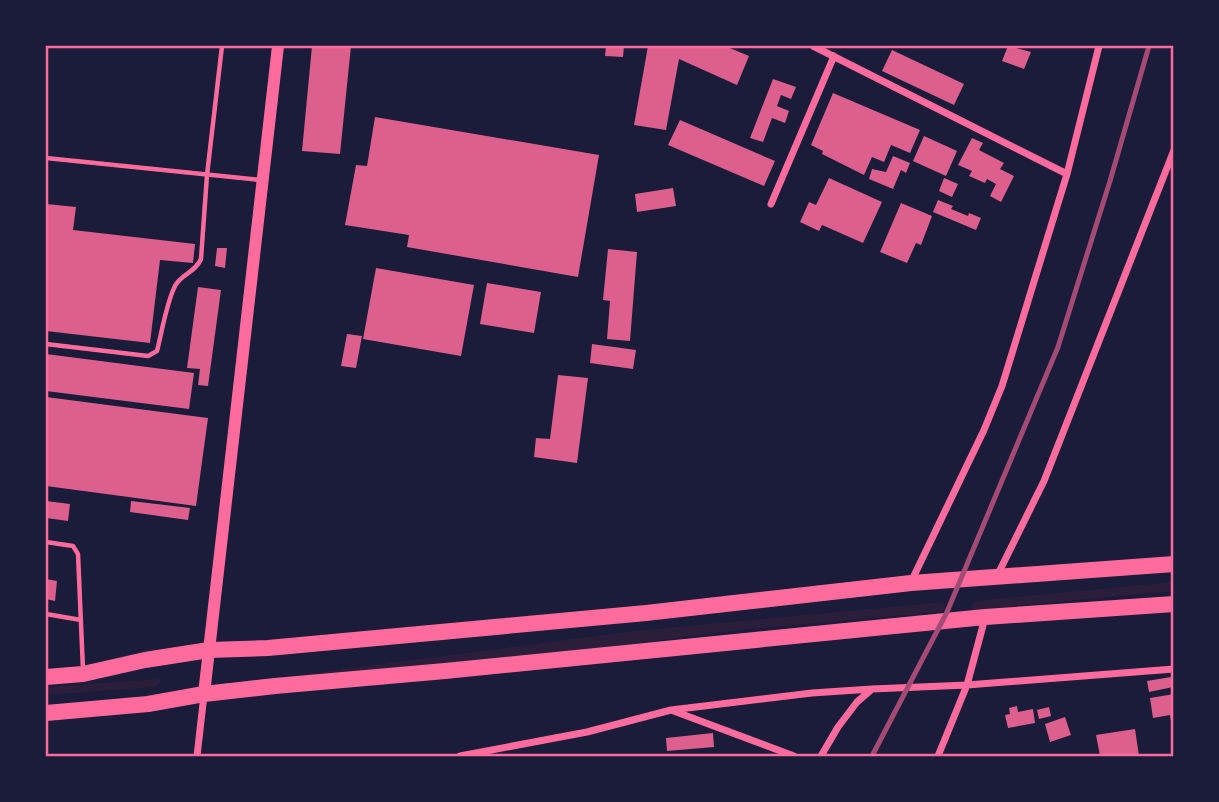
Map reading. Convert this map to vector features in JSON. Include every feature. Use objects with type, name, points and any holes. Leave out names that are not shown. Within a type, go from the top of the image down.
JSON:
[{"type":"highway","points":[[46,677],[83,674],[208,650],[268,648],[619,616],[911,583],[1174,564]]},
{"type":"highway","points":[[46,713],[148,704],[204,694],[985,617],[1174,604]]},
{"type":"main road","points":[[204,694],[278,46]]},
{"type":"street","points":[[813,46],[1067,174]]},
{"type":"street","points":[[911,583],[984,430],[1002,386],[1067,174],[1099,46]]},
{"type":"street","points":[[771,204],[834,56]]},
{"type":"street","points":[[996,578],[1044,481],[1174,150]]},
{"type":"street","points":[[938,757],[967,685],[985,617]]},
{"type":"street","points":[[460,757],[587,732],[671,710],[811,693],[967,685],[1174,669]]},
{"type":"street","points":[[821,757],[838,727],[858,702],[872,690]]},
{"type":"street","points":[[197,757],[204,694]]},
{"type":"street","points":[[671,710],[794,757]]},
{"type":"lane","points":[[46,344],[148,356],[157,351],[175,286],[197,268],[201,259],[206,175],[222,46]]},
{"type":"lane","points":[[46,158],[261,181]]},
{"type":"lane","points":[[46,542],[72,546],[78,554],[83,674]]},
{"type":"lane","points":[[46,614],[81,620]]},
{"type":"shaded area","points":[[1173,582],[1173,591],[974,610],[971,608],[974,601]]},
{"type":"shaded area","points":[[944,602],[943,612],[740,630],[458,666],[268,679],[634,631]]},
{"type":"shaded area","points":[[158,679],[161,681],[155,687],[46,695],[46,687]]},
{"type":"building","points":[[312,46],[351,46],[340,154],[302,151]]},
{"type":"building","points":[[606,46],[624,46],[623,57],[605,56]]},
{"type":"building","points":[[648,46],[725,46],[749,56],[737,85],[679,59],[666,130],[634,125]]},
{"type":"building","points":[[1008,46],[1031,52],[1024,69],[1002,61]]},
{"type":"building","points":[[892,50],[964,84],[954,105],[882,71]]},
{"type":"building","points":[[773,79],[796,87],[791,99],[781,95],[777,106],[789,111],[785,123],[772,118],[763,142],[750,138]]},
{"type":"building","points":[[833,93],[920,130],[910,153],[891,145],[884,162],[872,157],[864,175],[822,154],[823,151],[811,145]]},
{"type":"building","points":[[375,117],[599,155],[578,277],[407,247],[409,235],[345,225],[356,165],[367,166]]},
{"type":"building","points":[[680,120],[775,161],[764,186],[668,145]]},
{"type":"building","points":[[924,136],[957,151],[946,176],[913,161]]},
{"type":"building","points":[[972,138],[983,143],[979,150],[1004,163],[1000,169],[1014,176],[1001,202],[990,196],[996,184],[987,179],[985,183],[969,176],[972,171],[958,165]]},
{"type":"building","points":[[893,156],[910,163],[906,173],[901,170],[893,189],[869,179],[872,169],[886,172]]},
{"type":"building","points":[[829,178],[882,202],[863,243],[822,225],[819,231],[800,222],[809,202],[816,205]]},
{"type":"building","points":[[944,178],[958,184],[952,197],[939,191]]},
{"type":"building","points":[[673,188],[676,206],[637,212],[635,194]]},
{"type":"building","points":[[938,200],[953,206],[951,209],[981,218],[976,230],[933,212]]},
{"type":"building","points":[[901,203],[932,216],[921,245],[916,243],[907,263],[880,252]]},
{"type":"building","points":[[46,204],[76,207],[73,230],[195,244],[193,263],[160,260],[150,343],[46,331]]},
{"type":"building","points":[[217,248],[227,248],[225,268],[215,266]]},
{"type":"building","points":[[608,249],[637,252],[630,341],[607,339],[610,301],[603,300]]},
{"type":"building","points":[[376,268],[474,285],[461,356],[363,339]]},
{"type":"building","points":[[487,283],[541,292],[534,333],[480,324]]},
{"type":"building","points":[[198,287],[221,290],[208,386],[198,385],[200,369],[187,368]]},
{"type":"building","points":[[347,334],[362,336],[356,368],[341,366]]},
{"type":"building","points":[[592,344],[636,350],[633,369],[590,363]]},
{"type":"building","points":[[46,354],[194,373],[189,409],[46,391]]},
{"type":"building","points":[[558,375],[588,378],[577,463],[534,457],[536,438],[550,439]]},
{"type":"building","points":[[46,397],[208,418],[196,506],[46,486]]},
{"type":"building","points":[[46,501],[70,504],[68,521],[46,518]]},
{"type":"building","points":[[131,501],[190,508],[188,520],[130,512]]},
{"type":"building","points":[[46,579],[57,581],[55,601],[46,599]]},
{"type":"building","points":[[1171,677],[1173,687],[1149,692],[1147,681]]},
{"type":"building","points":[[1174,694],[1172,728],[1170,715],[1153,718],[1150,698]]},
{"type":"building","points":[[1017,706],[1018,712],[1033,709],[1035,723],[1008,728],[1005,715],[1010,714],[1009,708]]},
{"type":"building","points":[[1049,707],[1051,716],[1039,719],[1037,710]]},
{"type":"building","points":[[1065,717],[1071,735],[1050,742],[1045,724]]},
{"type":"building","points":[[1135,729],[1139,756],[1100,756],[1096,735]]},
{"type":"building","points":[[713,733],[714,747],[667,751],[666,738]]},
{"type":"railway","points":[[872,756],[947,612],[1058,347],[1149,46]]}]
